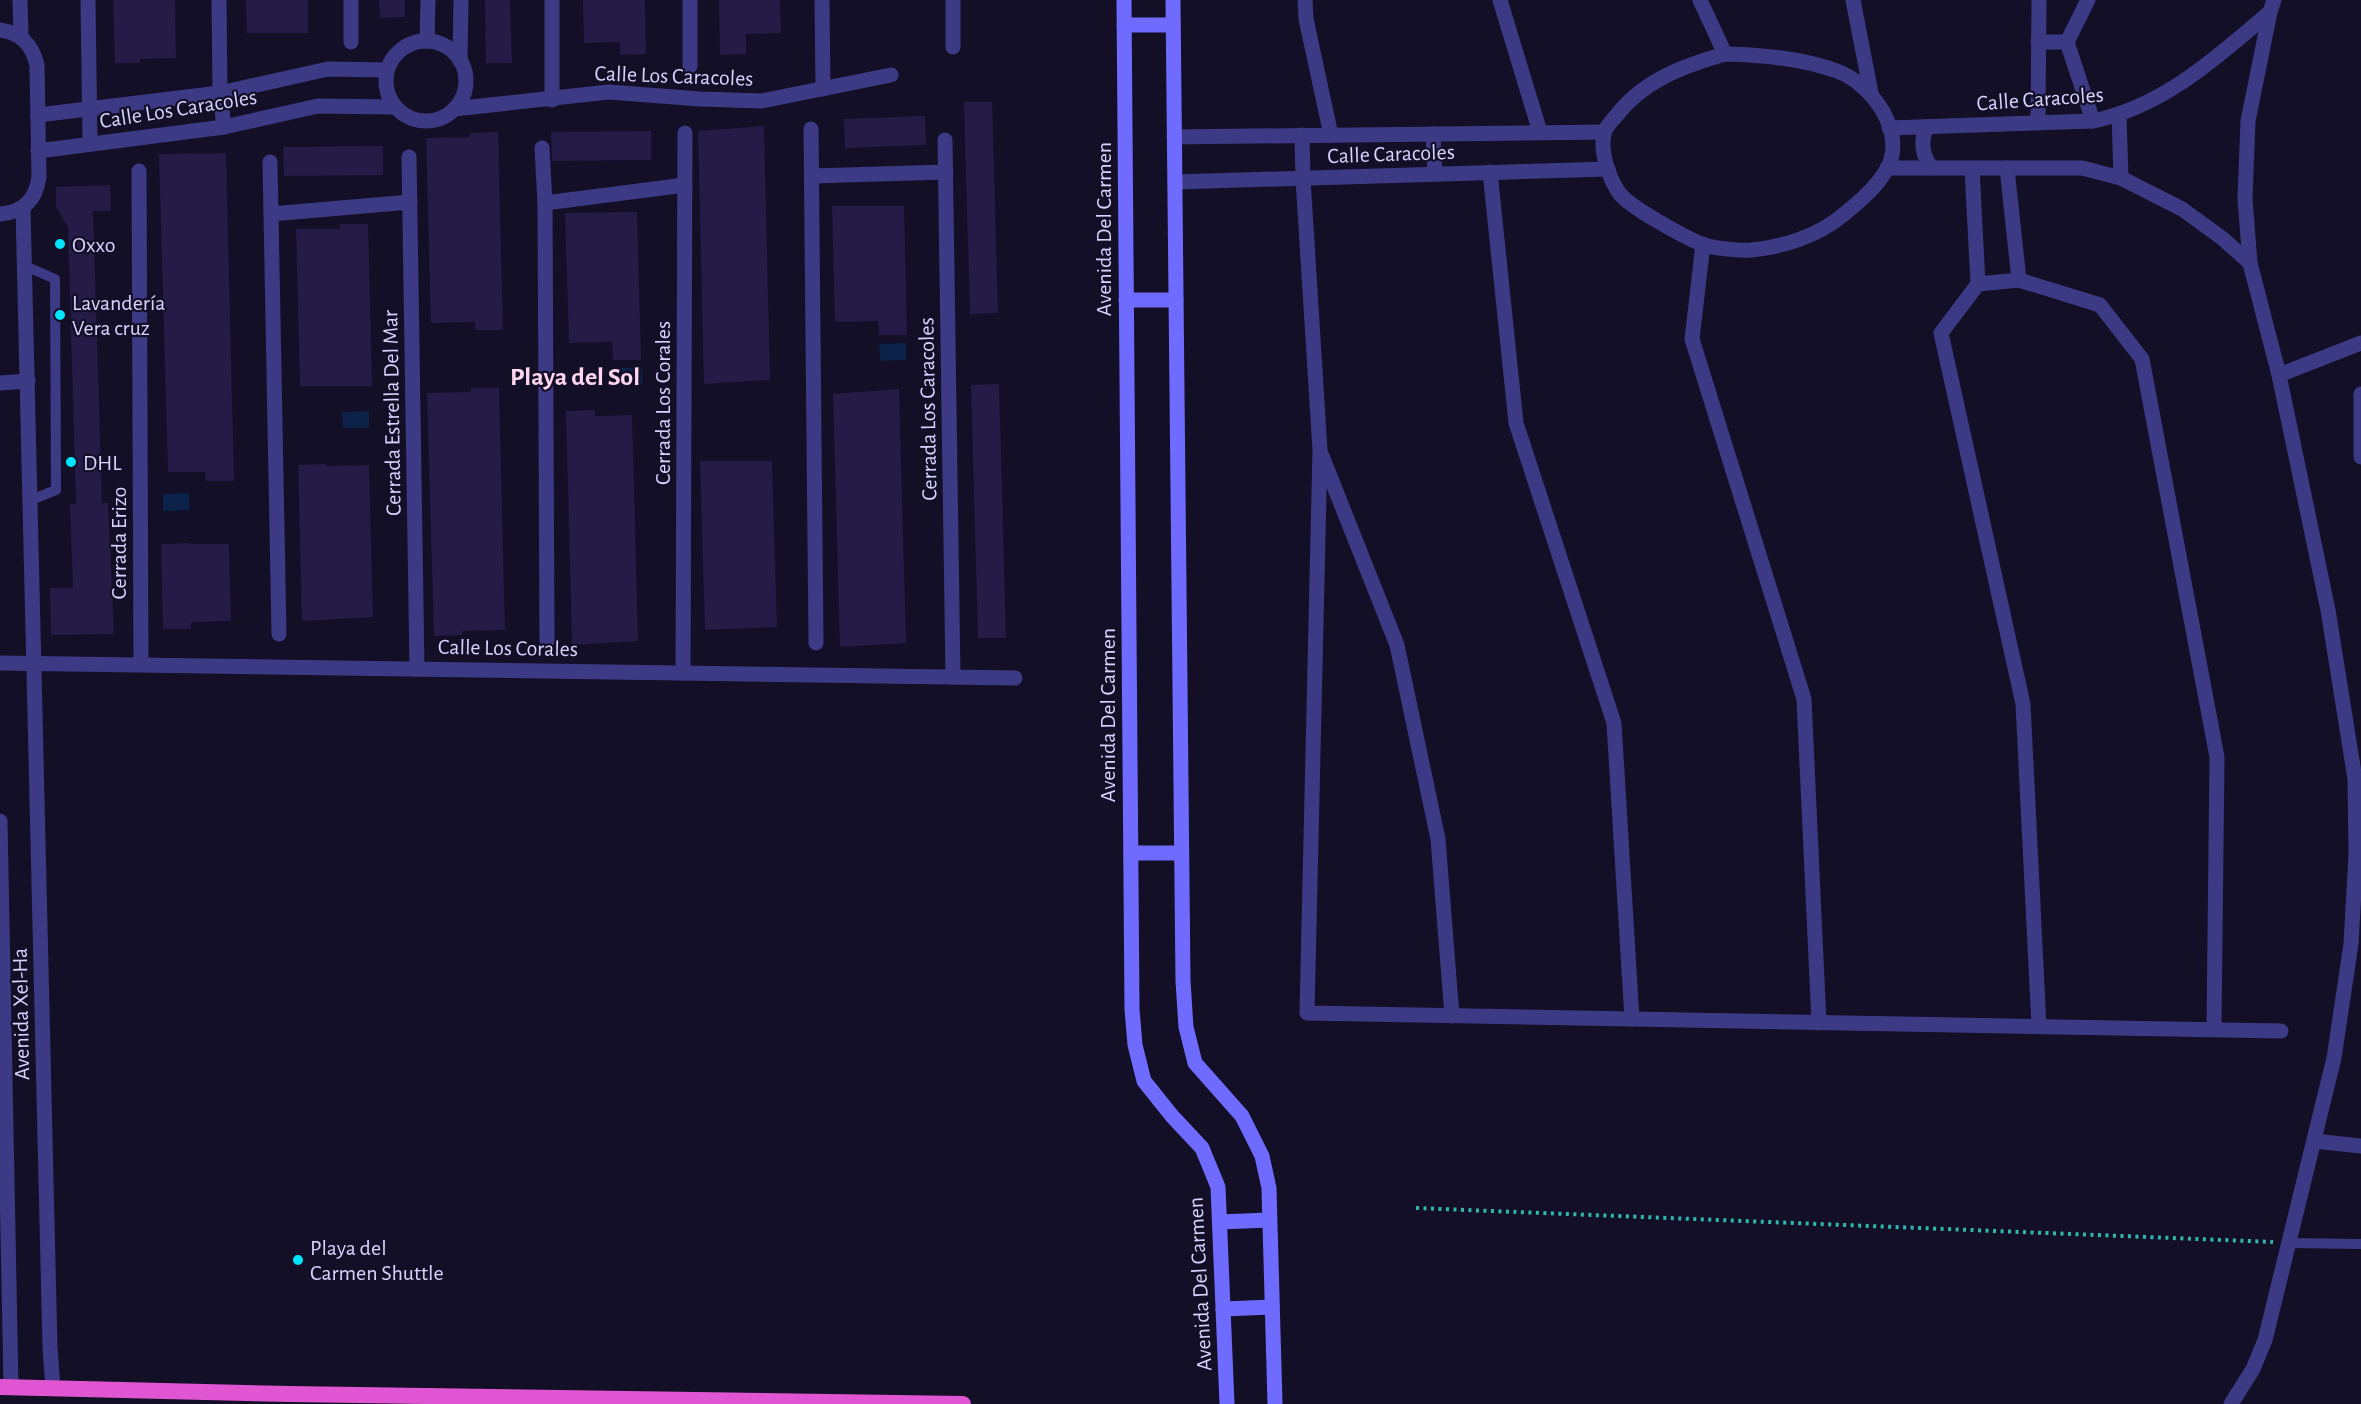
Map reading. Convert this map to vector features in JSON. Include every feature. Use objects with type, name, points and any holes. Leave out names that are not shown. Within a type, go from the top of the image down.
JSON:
[{"type":"highway","points":[[6,1387],[443,1400],[963,1404]]},
{"type":"main road","name":"Avenida Del Carmen","points":[[1124,0],[1132,1009],[1135,1045],[1144,1081],[1202,1148],[1218,1187],[1227,1404]]},
{"type":"main road","points":[[1173,0],[1181,853],[1186,1027],[1195,1063],[1242,1116],[1262,1156],[1269,1188],[1275,1404]]},
{"type":"main road","points":[[1124,25],[1173,25]]},
{"type":"main road","points":[[1126,300],[1176,300]]},
{"type":"main road","points":[[1131,853],[1181,853]]},
{"type":"main road","points":[[1220,1222],[1269,1220]]},
{"type":"main road","points":[[1223,1309],[1272,1308]]},
{"type":"street","points":[[20,0],[21,36]]},
{"type":"street","points":[[88,0],[90,144]]},
{"type":"street","points":[[219,0],[220,93],[224,127]]},
{"type":"street","points":[[351,0],[351,42]]},
{"type":"street","points":[[427,41],[428,0]]},
{"type":"street","points":[[460,61],[461,0]]},
{"type":"street","points":[[552,0],[552,100]]},
{"type":"street","points":[[690,0],[690,66]]},
{"type":"street","points":[[822,0],[823,89]]},
{"type":"street","points":[[953,0],[953,47]]},
{"type":"street","points":[[1305,0],[1306,19],[1331,135]]},
{"type":"street","points":[[1500,0],[1540,132]]},
{"type":"street","points":[[1700,0],[1725,54]]},
{"type":"street","points":[[1853,0],[1871,93],[1886,119],[1893,145],[1887,168],[1866,196],[1834,222],[1796,241],[1749,250],[1703,244],[1657,221],[1620,194],[1604,159],[1604,132],[1622,108],[1652,82],[1688,65],[1725,54],[1765,55],[1839,72],[1871,93]]},
{"type":"street","points":[[2038,0],[2038,123]]},
{"type":"street","points":[[2088,0],[2067,42],[2093,121]]},
{"type":"street","points":[[2231,1404],[2253,1369],[2265,1340],[2336,1047],[2351,944],[2356,855],[2355,779],[2328,610],[2279,375],[2250,263],[2245,199],[2248,121],[2272,6]]},
{"type":"street","name":"Calle Caracoles","points":[[1889,128],[2093,121],[2119,115],[2178,86],[2217,58],[2272,6]]},
{"type":"street","points":[[0,30],[21,36],[29,44],[34,54],[37,65],[38,115],[38,188],[23,208],[12,213],[0,214]]},
{"type":"street","points":[[427,41],[440,44],[452,50],[460,61],[465,73],[462,99],[444,117],[431,121],[412,118],[396,107],[389,96],[386,83],[387,70],[393,58],[402,48],[414,42],[427,41]]},
{"type":"street","points":[[2038,42],[2067,42]]},
{"type":"street","name":"Calle Los Caracoles","points":[[38,115],[220,93],[328,69],[387,70]]},
{"type":"street","name":"Calle Los Caracoles","points":[[454,109],[609,92],[762,101],[891,75]]},
{"type":"street","name":"Calle Los Caracoles","points":[[38,151],[224,127],[318,105],[396,107]]},
{"type":"street","points":[[2119,115],[2121,178]]},
{"type":"street","points":[[1927,127],[1924,133],[1923,153],[1926,162],[1932,168]]},
{"type":"street","points":[[811,129],[816,643]]},
{"type":"street","name":"Calle Caracoles","points":[[1174,137],[1604,132]]},
{"type":"street","name":"Cerrada Los Corales","points":[[683,673],[684,133]]},
{"type":"street","points":[[1433,134],[1435,174]]},
{"type":"street","points":[[1302,135],[1320,450],[1307,1014],[2281,1031]]},
{"type":"street","name":"Cerrada Los Caracoles","points":[[945,140],[953,677]]},
{"type":"street","points":[[542,148],[545,203],[547,641]]},
{"type":"street","name":"Cerrada Estrella Del Mar","points":[[409,157],[417,669]]},
{"type":"street","points":[[270,162],[279,634]]},
{"type":"street","points":[[1887,168],[2082,168],[2121,178],[2182,209],[2222,238],[2250,263]]},
{"type":"street","points":[[1972,168],[1978,284],[1941,333],[2023,704],[2039,1026]]},
{"type":"street","points":[[2007,168],[2019,280]]},
{"type":"street","name":"Calle Caracoles","points":[[1175,182],[1608,169]]},
{"type":"street","name":"Cerrada Erizo","points":[[139,171],[141,664]]},
{"type":"street","points":[[812,176],[946,172]]},
{"type":"street","points":[[1490,172],[1516,423],[1614,723],[1632,1019]]},
{"type":"street","points":[[545,203],[685,185]]},
{"type":"street","points":[[271,214],[410,202]]},
{"type":"street","name":"Avenida Xel-Ha","points":[[23,208],[50,1348],[53,1388]]},
{"type":"street","points":[[1703,244],[1692,339],[1804,699],[1819,1023]]},
{"type":"street","points":[[1978,284],[2019,280],[2100,305],[2142,359],[2217,757],[2214,1029]]},
{"type":"street","points":[[2279,375],[2361,343]]},
{"type":"street","points":[[0,383],[28,381]]},
{"type":"street","points":[[2361,394],[2361,457]]},
{"type":"street","points":[[1320,450],[1397,645],[1438,839],[1452,1016]]},
{"type":"street","name":"Calle Los Corales","points":[[0,663],[1015,678]]},
{"type":"street","name":"Avenida Xel-Ha","points":[[0,821],[6,1387]]},
{"type":"street","points":[[2314,1141],[2361,1146]]},
{"type":"lane","points":[[25,266],[55,279],[57,490],[31,500]]},
{"type":"lane","points":[[2288,1243],[2361,1244]]},
{"type":"path","points":[[1416,1208],[2288,1243]]},
{"type":"water","points":[[906,343],[906,360],[880,361],[879,344]]},
{"type":"water","points":[[615,368],[642,368],[642,384],[616,385]]},
{"type":"water","points":[[369,411],[369,428],[343,428],[342,412]]},
{"type":"water","points":[[189,493],[190,510],[163,511],[163,494]]},
{"type":"building","points":[[113,0],[175,0],[176,58],[140,59],[140,63],[115,63]]},
{"type":"building","points":[[246,0],[308,0],[308,33],[247,33]]},
{"type":"building","points":[[379,0],[405,0],[405,17],[380,18]]},
{"type":"building","points":[[485,0],[510,0],[512,63],[486,63]]},
{"type":"building","points":[[583,0],[645,0],[646,54],[620,55],[620,42],[584,43]]},
{"type":"building","points":[[719,0],[780,0],[781,33],[746,34],[746,54],[720,55]]},
{"type":"building","points":[[964,102],[992,102],[998,313],[970,314]]},
{"type":"building","points":[[925,116],[926,145],[845,148],[844,119]]},
{"type":"building","points":[[764,126],[770,380],[704,384],[698,131]]},
{"type":"building","points":[[651,131],[651,160],[552,161],[551,132]]},
{"type":"building","points":[[498,132],[503,330],[475,330],[475,322],[431,323],[426,138],[470,137],[470,133]]},
{"type":"building","points":[[383,146],[383,175],[284,176],[283,147]]},
{"type":"building","points":[[226,153],[234,481],[206,481],[205,472],[168,472],[159,154]]},
{"type":"building","points":[[110,185],[111,211],[93,211],[102,503],[108,503],[114,634],[51,635],[50,588],[73,588],[70,504],[76,504],[68,227],[56,207],[56,187]]},
{"type":"building","points":[[832,206],[904,206],[907,335],[879,335],[878,321],[835,322]]},
{"type":"building","points":[[637,212],[641,360],[613,360],[612,342],[569,343],[565,213]]},
{"type":"building","points":[[340,224],[368,224],[372,386],[300,386],[296,229],[340,229]]},
{"type":"building","points":[[999,384],[1006,638],[978,638],[971,385]]},
{"type":"building","points":[[471,388],[499,388],[505,630],[462,631],[462,635],[434,636],[427,393],[471,392]]},
{"type":"building","points":[[899,389],[906,643],[840,647],[833,394]]},
{"type":"building","points":[[595,410],[595,416],[632,415],[638,641],[572,645],[566,411]]},
{"type":"building","points":[[700,461],[772,461],[777,627],[705,630]]},
{"type":"building","points":[[326,464],[326,466],[369,465],[373,617],[302,621],[298,465]]},
{"type":"building","points":[[161,544],[229,544],[231,621],[191,622],[191,629],[163,629]]},
{"type":"place","name":"Oxxo","points":[[60,244]]},
{"type":"place","name":"Lavandería Vera cruz","points":[[60,315]]},
{"type":"place","name":"DHL","points":[[71,462]]},
{"type":"place","name":"Playa del Carmen Shuttle","points":[[298,1260]]},
{"type":"district","name":"Playa del Sol","points":[[575,376]]}]
